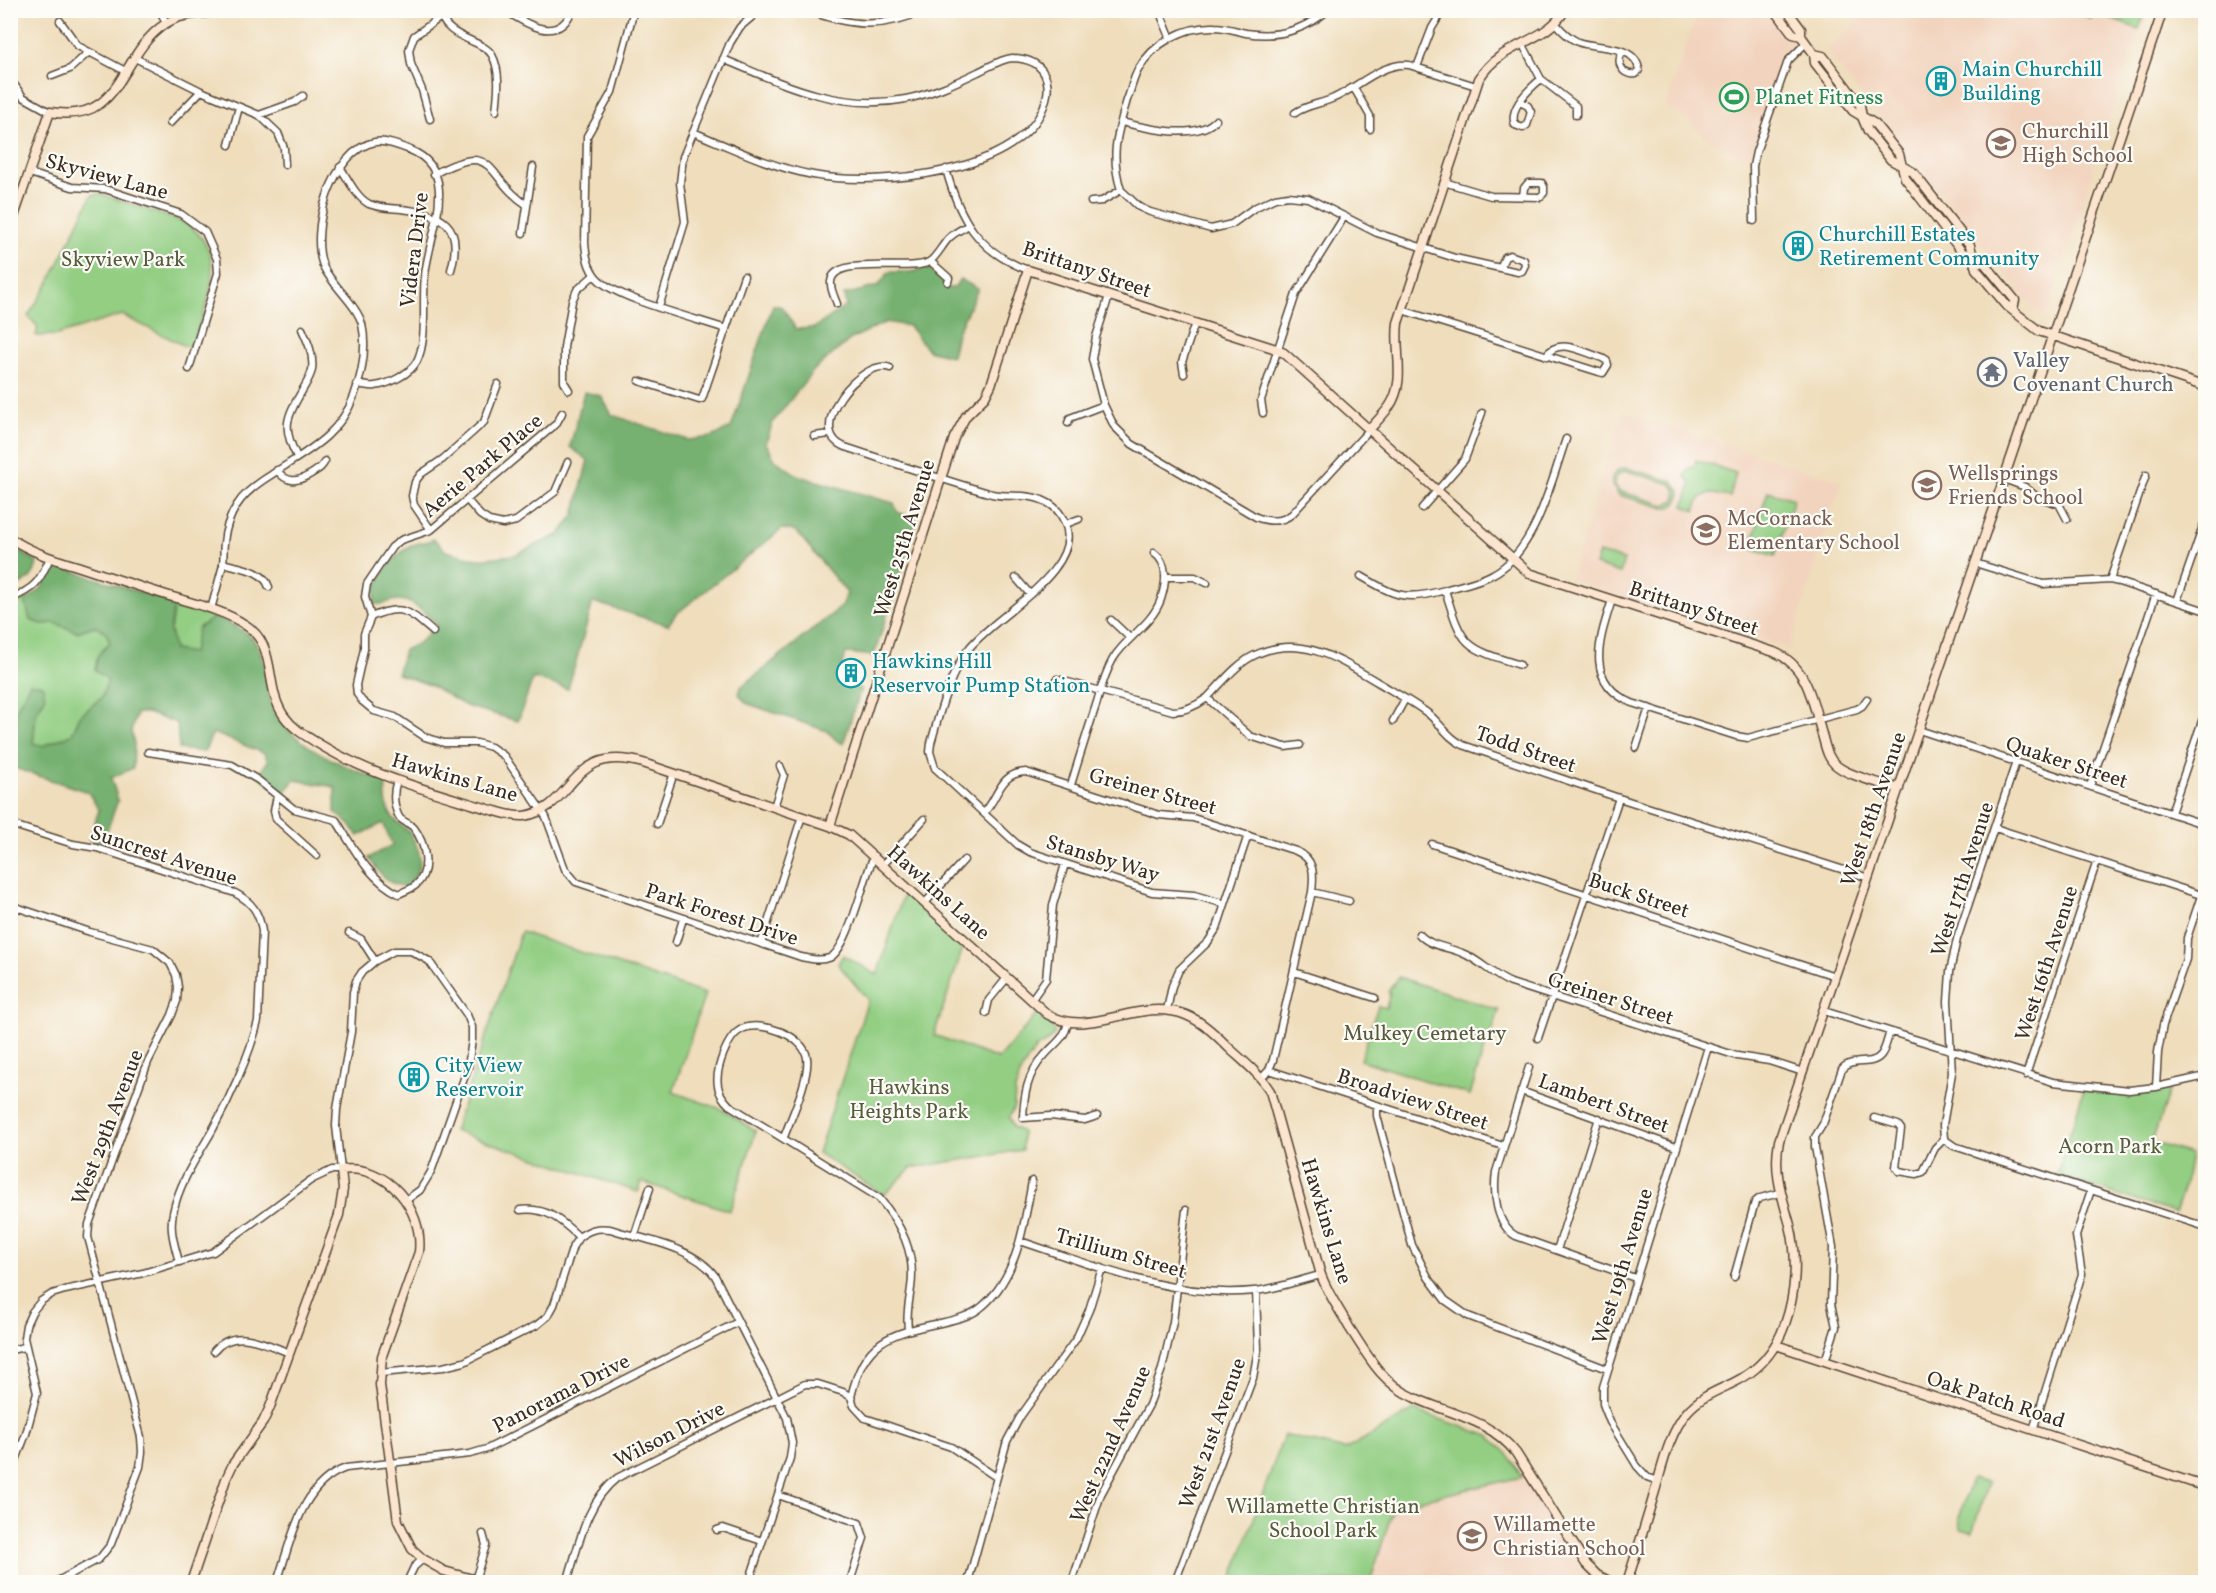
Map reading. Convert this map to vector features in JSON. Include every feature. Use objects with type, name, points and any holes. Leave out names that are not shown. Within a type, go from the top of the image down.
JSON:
[{"type":"street","points":[[10,17],[11,10]]},
{"type":"street","points":[[160,10],[166,23]]},
{"type":"street","points":[[10,79],[23,97],[50,111],[72,114],[96,107],[114,92],[135,58],[154,33],[166,23],[180,16],[227,10]]},
{"type":"street","points":[[506,11],[532,26],[547,29],[564,23],[572,10]]},
{"type":"street","points":[[634,10],[612,92],[587,136],[585,243],[587,259],[594,275],[617,292],[726,329]]},
{"type":"street","points":[[659,307],[685,225],[680,177],[683,157],[723,59],[740,27],[760,10]]},
{"type":"street","points":[[807,10],[842,22],[870,24],[894,21],[924,10]]},
{"type":"street","points":[[1159,10],[1170,37]]},
{"type":"street","points":[[1328,10],[1311,23],[1279,34],[1260,34],[1213,27],[1197,28],[1170,37],[1147,58],[1139,69],[1121,122],[1115,144],[1114,160],[1121,190],[1129,200],[1150,213],[1211,229],[1232,224],[1266,201],[1288,196],[1316,200],[1377,233],[1455,258],[1500,268]]},
{"type":"street","points":[[1109,296],[1092,352],[1094,373],[1104,405],[1114,426],[1127,441],[1256,517],[1271,521],[1282,520],[1292,514],[1390,406],[1398,388],[1396,337],[1402,310],[1476,86],[1485,69],[1491,62],[1556,24],[1565,10]]},
{"type":"street","points":[[1775,10],[1793,34],[1803,40],[1814,54],[1823,57],[1860,105],[1862,117],[1879,128],[1899,154],[1903,168],[1913,172],[1970,245],[1972,257],[1985,264],[2014,300],[2013,310],[2029,325],[2052,336],[2205,387]]},
{"type":"street","points":[[1754,221],[1753,166],[1756,152],[1788,60],[1803,40],[1801,28],[1787,10]]},
{"type":"street","name":"West 18th Avenue","points":[[1627,1582],[1674,1434],[1688,1411],[1706,1396],[1744,1378],[1755,1370],[1776,1345],[1790,1308],[1794,1277],[1792,1237],[1780,1193],[1776,1165],[1777,1152],[2163,10]]},
{"type":"street","points":[[1417,67],[1440,11]]},
{"type":"street","points":[[429,119],[422,90],[411,64],[409,50],[414,36],[441,14],[459,36],[487,49],[492,55],[498,83],[496,111]]},
{"type":"street","points":[[60,21],[76,44],[127,72]]},
{"type":"street","points":[[1556,24],[1579,42],[1613,47],[1622,52]]},
{"type":"street","points":[[1522,43],[1540,79],[1576,106],[1576,115]]},
{"type":"street","points":[[52,76],[65,72],[89,52]]},
{"type":"street","points":[[135,58],[201,91],[259,115],[278,132],[284,148],[285,165]]},
{"type":"street","points":[[693,132],[778,166],[824,177],[884,180],[946,169],[1003,149],[1026,133],[1041,114],[1048,91],[1047,79],[1042,70],[1034,63],[1013,58],[929,93],[895,100],[858,102],[832,99],[803,91],[723,59]]},
{"type":"street","points":[[1295,113],[1304,107],[1337,97],[1394,66],[1404,64],[1476,86]]},
{"type":"street","points":[[1520,102],[1525,93],[1540,79]]},
{"type":"street","points":[[1354,88],[1371,120],[1370,129]]},
{"type":"street","points":[[170,123],[201,91]]},
{"type":"street","points":[[259,115],[295,102],[303,96]]},
{"type":"street","points":[[229,145],[239,107]]},
{"type":"street","points":[[10,228],[50,111]]},
{"type":"street","points":[[1121,122],[1159,130],[1181,131],[1205,128],[1216,120]]},
{"type":"street","name":"Videra Drive","points":[[211,609],[223,563],[224,542],[229,519],[238,502],[253,487],[337,428],[347,413],[357,384],[364,344],[362,322],[325,270],[317,244],[320,221],[340,168],[358,147],[377,141],[401,146],[422,154],[430,163],[438,183],[440,196],[425,275],[422,346],[416,363],[408,372],[394,380],[375,386],[357,384]]},
{"type":"street","points":[[434,174],[466,159],[478,160],[489,165],[518,199],[527,205]]},
{"type":"street","points":[[523,233],[533,167]]},
{"type":"street","points":[[340,168],[366,202],[378,207],[417,211],[437,217],[448,224],[455,237],[456,251],[451,270]]},
{"type":"street","name":"Brittany Street","points":[[946,169],[956,205],[988,247],[1002,258],[1028,270],[1277,350],[1293,359],[1529,573],[1783,657],[1797,667],[1805,680],[1828,755],[1836,765],[1846,771],[1899,789]]},
{"type":"street","name":"Skyview Lane","points":[[30,173],[72,187],[105,189],[181,213],[205,232],[217,259],[218,273],[189,369]]},
{"type":"street","points":[[1444,182],[1491,196],[1523,197]]},
{"type":"street","points":[[1091,202],[1102,201],[1121,190]]},
{"type":"street","points":[[1263,413],[1261,400],[1296,294],[1344,217]]},
{"type":"street","points":[[837,304],[830,282],[833,275],[842,269],[862,266],[916,267],[930,261],[948,238],[969,225]]},
{"type":"street","points":[[930,261],[949,278],[948,282]]},
{"type":"street","name":"West 25th Avenue","points":[[830,826],[959,426],[985,397],[991,385],[1028,270]]},
{"type":"street","points":[[569,390],[564,381],[564,347],[572,301],[577,290],[594,275]]},
{"type":"street","points":[[639,381],[694,401],[703,398],[744,276]]},
{"type":"street","points":[[1402,310],[1546,356],[1599,372],[1603,373],[1608,365],[1607,361],[1602,358],[1563,346],[1553,348],[1546,356]]},
{"type":"street","points":[[1184,374],[1182,365],[1195,323]]},
{"type":"street","points":[[297,457],[289,441],[287,421],[309,379],[312,366],[310,350],[302,329]]},
{"type":"street","points":[[890,368],[883,366],[874,369],[848,388],[834,409],[830,425],[830,434],[834,441],[998,495],[1030,496],[1042,500],[1057,510],[1066,524],[1079,519]]},
{"type":"street","points":[[431,530],[414,505],[412,496],[416,482],[424,472],[443,459],[484,422],[498,384]]},
{"type":"street","points":[[1068,423],[1070,418],[1104,405]]},
{"type":"street","name":"Aerie Park Place","points":[[371,617],[365,602],[365,589],[384,558],[397,543],[431,530],[556,424],[562,413]]},
{"type":"street","points":[[1422,508],[1465,459],[1482,413]]},
{"type":"street","points":[[814,436],[830,434]]},
{"type":"street","points":[[1361,576],[1384,590],[1400,596],[1421,597],[1490,576],[1500,570],[1534,530],[1566,439]]},
{"type":"street","points":[[277,470],[286,478],[300,480],[323,466],[325,461]]},
{"type":"street","points":[[467,500],[480,515],[489,521],[502,524],[512,523],[555,492],[568,462]]},
{"type":"street","points":[[2110,580],[2146,475]]},
{"type":"street","points":[[2004,479],[2025,487],[2037,497],[2059,504],[2067,519]]},
{"type":"street","points":[[2177,601],[2205,518]]},
{"type":"street","name":"Stansby Way","points":[[1066,524],[1068,541],[1063,559],[1052,573],[981,635],[968,651],[950,682],[931,743],[930,752],[935,768],[1021,847],[1035,854],[1152,892],[1194,895],[1226,904]]},
{"type":"street","name":"Hawkins Lane","points":[[10,538],[50,558],[211,609],[244,623],[263,642],[270,662],[274,696],[284,715],[297,729],[352,763],[397,780],[508,814],[524,816],[541,810],[580,774],[599,761],[621,758],[674,773],[802,816],[849,835],[1047,1014],[1068,1023],[1088,1023],[1136,1011],[1167,1010],[1185,1015],[1204,1025],[1261,1079],[1270,1091],[1321,1275],[1333,1301],[1382,1376],[1412,1397],[1477,1421],[1503,1438],[1516,1453],[1586,1564],[1597,1575],[1611,1582]]},
{"type":"street","points":[[1071,785],[1113,659],[1155,612],[1163,592],[1165,577],[1162,561],[1154,554]]},
{"type":"street","points":[[10,599],[32,589],[40,580],[50,558]]},
{"type":"street","points":[[223,563],[259,574],[266,579],[269,587]]},
{"type":"street","points":[[1976,563],[2043,584],[2110,580],[2205,610]]},
{"type":"street","points":[[1165,577],[1195,577],[1207,583]]},
{"type":"street","points":[[1016,578],[1029,593]]},
{"type":"street","points":[[1445,590],[1458,630],[1467,642],[1484,654],[1520,665]]},
{"type":"street","points":[[2090,786],[2156,594]]},
{"type":"street","points":[[1612,600],[1599,642],[1598,658],[1601,670],[1617,694],[1629,702],[1744,738],[1757,737],[1860,708],[1867,699]]},
{"type":"street","points":[[371,617],[386,610],[401,609],[414,615],[433,632]]},
{"type":"street","name":"Park Forest Drive","points":[[371,617],[365,632],[364,649],[356,685],[357,694],[362,701],[374,711],[395,717],[425,737],[444,743],[477,743],[491,747],[504,756],[546,817],[565,869],[576,882],[683,919],[818,960],[831,958],[839,950],[846,937],[874,856]]},
{"type":"street","points":[[1111,620],[1130,638]]},
{"type":"street","name":"Todd Street","points":[[1057,679],[1178,711],[1196,706],[1207,698],[1250,657],[1272,649],[1290,646],[1311,648],[1333,656],[1426,711],[1448,736],[1463,745],[1619,798],[1869,878]]},
{"type":"street","points":[[1207,698],[1250,736],[1286,747],[1300,745]]},
{"type":"street","points":[[1393,722],[1405,699]]},
{"type":"street","points":[[1636,748],[1649,708]]},
{"type":"street","points":[[2171,813],[2205,709]]},
{"type":"street","name":"Quaker Street","points":[[1919,730],[2205,825]]},
{"type":"street","points":[[148,752],[232,765],[258,780],[294,809],[336,820],[370,872],[386,888],[399,894],[417,884],[425,868],[426,855],[413,827],[400,819],[393,791],[397,780]]},
{"type":"street","name":"West 17th Avenue","points":[[1874,1118],[1900,1127],[1896,1169],[1917,1174],[1926,1169],[1935,1148],[1944,1139],[1943,1125],[1952,1073],[1948,1001],[1950,972],[1958,939],[2016,762]]},
{"type":"street","points":[[774,807],[784,775],[780,766]]},
{"type":"street","name":"Greiner Street","points":[[984,813],[991,806],[1007,773],[1026,772],[1159,815],[1193,818],[1296,851],[1313,860],[1312,891]]},
{"type":"street","points":[[657,824],[674,773]]},
{"type":"street","points":[[277,796],[274,811],[276,819],[317,856]]},
{"type":"street","points":[[1538,1038],[1619,798]]},
{"type":"street","points":[[761,944],[802,816]]},
{"type":"street","points":[[883,865],[924,819]]},
{"type":"street","name":"Suncrest Avenue","points":[[10,824],[73,844],[97,848],[235,893],[254,907],[260,919],[262,931],[258,1021],[255,1035],[226,1103],[195,1157],[173,1212],[172,1238],[179,1263]]},
{"type":"street","points":[[1995,828],[2097,861],[2202,900]]},
{"type":"street","points":[[1167,1010],[1176,976],[1183,965],[1213,935],[1226,904],[1248,835]]},
{"type":"street","name":"Buck Street","points":[[1432,844],[1835,976]]},
{"type":"street","points":[[925,903],[964,860]]},
{"type":"street","name":"West 16th Avenue","points":[[2026,1075],[2097,861]]},
{"type":"street","points":[[1032,999],[1046,979],[1053,905],[1065,864]]},
{"type":"street","points":[[2156,1088],[2158,1052],[2163,1025],[2186,959],[2187,938],[2202,900],[2205,881]]},
{"type":"street","points":[[1261,1079],[1269,1070],[1312,891],[1349,901]]},
{"type":"street","name":"West 29th Avenue","points":[[10,905],[153,949],[170,963],[176,975],[178,987],[177,1001],[172,1015],[144,1072],[92,1210],[89,1224],[88,1238],[141,1437],[140,1467],[111,1544],[99,1558],[56,1582]]},
{"type":"street","points":[[676,942],[683,919]]},
{"type":"street","points":[[349,933],[361,939],[375,961]]},
{"type":"street","name":"Greiner Street","points":[[1419,934],[1428,941],[1470,956],[1504,980],[1737,1056],[1775,1062],[1803,1072]]},
{"type":"street","points":[[191,1582],[226,1479],[233,1464],[263,1422],[339,1215],[343,1189],[336,1126],[337,1110],[351,1032],[353,992],[362,972],[384,955],[402,950],[421,955],[429,961],[467,1015],[472,1027],[468,1067],[431,1172],[420,1190],[405,1202]]},
{"type":"street","points":[[1294,972],[1375,998]]},
{"type":"street","points":[[986,1013],[989,1000],[1007,978]]},
{"type":"street","points":[[1824,1011],[2053,1082],[2111,1089],[2156,1088],[2205,1076]]},
{"type":"street","points":[[1068,1023],[1064,1037],[1042,1058],[1032,1072],[1026,1089],[1023,1118],[1051,1116],[1085,1120],[1097,1116]]},
{"type":"street","points":[[784,1137],[806,1075],[807,1055],[798,1040],[791,1036],[758,1027],[743,1028],[731,1037],[728,1044],[718,1072],[718,1087],[729,1105],[879,1198],[903,1232],[911,1260],[911,1290],[906,1314],[908,1329]]},
{"type":"street","points":[[1825,1361],[1836,1327],[1831,1304],[1833,1247],[1815,1137],[1823,1124],[1842,1069],[1848,1063],[1879,1057],[1890,1032]]},
{"type":"street","name":"West 19th Avenue","points":[[1658,1480],[1647,1477],[1637,1466],[1610,1422],[1602,1396],[1607,1369],[1708,1047]]},
{"type":"street","points":[[1503,1146],[1529,1067]]},
{"type":"street","name":"Broadview Street","points":[[1269,1070],[1503,1146],[1494,1185],[1503,1224],[1509,1232],[1635,1278]]},
{"type":"street","name":"Lambert Street","points":[[1521,1091],[1676,1146]]},
{"type":"street","points":[[1377,1105],[1377,1116],[1412,1245],[1428,1277],[1445,1300],[1468,1316],[1607,1369]]},
{"type":"street","points":[[1557,1250],[1599,1118]]},
{"type":"street","points":[[1944,1139],[1954,1146],[2205,1227]]},
{"type":"street","points":[[10,1476],[26,1434],[37,1393],[24,1338],[26,1325],[32,1312],[41,1301],[65,1290],[143,1273],[213,1252],[311,1180],[332,1170],[360,1170],[379,1176],[395,1188],[418,1225],[421,1238],[419,1252],[382,1356],[380,1385],[398,1521],[412,1549],[423,1559],[444,1571],[479,1581],[486,1545],[483,1534]]},
{"type":"street","points":[[996,1477],[951,1447],[865,1418],[854,1406],[850,1397],[858,1370],[866,1356],[880,1343],[908,1329],[959,1319],[977,1310],[994,1294],[1004,1280],[1020,1241],[1032,1181]]},
{"type":"street","points":[[634,1237],[650,1188]]},
{"type":"street","points":[[2034,1430],[2082,1274],[2076,1236],[2091,1190]]},
{"type":"street","points":[[1734,1277],[1755,1202],[1760,1198],[1780,1193]]},
{"type":"street","points":[[520,1210],[533,1209],[556,1217],[579,1237]]},
{"type":"street","name":"West 22nd Avenue","points":[[1072,1582],[1101,1494],[1139,1425],[1155,1389],[1170,1336],[1186,1209]]},
{"type":"street","points":[[381,1374],[443,1367],[464,1362],[537,1325],[548,1316],[554,1305],[573,1246],[587,1231],[599,1228],[687,1253],[708,1266],[715,1276],[787,1418],[792,1443],[790,1458],[749,1582]]},
{"type":"street","name":"Trillium Street","points":[[1020,1241],[1102,1268],[1177,1289],[1210,1292],[1256,1291],[1321,1275]]},
{"type":"street","points":[[968,1582],[996,1477],[1014,1426],[1081,1329],[1102,1268]]},
{"type":"street","name":"West 21st Avenue","points":[[1175,1582],[1253,1378],[1258,1349],[1256,1291]]},
{"type":"street","name":"Panorama Drive","points":[[277,1582],[298,1522],[316,1488],[334,1473],[346,1468],[470,1454],[487,1449],[738,1322]]},
{"type":"street","points":[[214,1351],[223,1341],[243,1338],[290,1353]]},
{"type":"street","name":"Oak Patch Road","points":[[1776,1345],[2205,1487]]},
{"type":"street","points":[[10,1350],[25,1347]]},
{"type":"street","name":"Wilson Drive","points":[[567,1582],[593,1505],[607,1486],[617,1478],[805,1384],[818,1384],[833,1388],[850,1397]]},
{"type":"street","points":[[778,1495],[859,1523],[863,1529],[864,1538],[850,1582]]},
{"type":"street","points":[[717,1530],[723,1528],[762,1541]]},
{"type":"street","points":[[407,1582],[414,1567],[423,1559]]},
{"type":"shaded area","points":[[1700,11],[1767,11],[1794,44],[1785,55],[1750,160],[1708,139],[1687,119],[1665,107],[1686,43]]},
{"type":"shaded area","name":"Churchill High School","points":[[1859,11],[2076,11],[2091,19],[2093,13],[2139,29],[2047,313],[2038,314],[1825,50],[1853,28]]},
{"type":"shaded area","name":"McCornack Elementary School","points":[[1623,412],[1842,481],[1789,649],[1570,580]]},
{"type":"shaded area","name":"Willamette Christian School","points":[[1522,1477],[1580,1567],[1596,1582],[1370,1582],[1394,1506]]},
{"type":"green space","points":[[2076,11],[2145,11],[2139,29],[2093,13],[2091,19]]},
{"type":"green space","name":"Skyview Park","points":[[101,194],[184,222],[199,235],[208,249],[212,265],[212,281],[191,349],[122,315],[57,335],[36,336],[38,327],[28,316],[49,283],[92,195]]},
{"type":"green space","points":[[928,268],[942,278],[946,288],[954,288],[960,279],[978,289],[957,333],[952,356],[928,350],[909,326],[886,322],[851,339],[814,370],[773,422],[766,443],[775,460],[799,476],[894,503],[897,512],[917,519],[874,656],[846,653],[837,682],[861,689],[843,744],[827,731],[746,703],[739,694],[741,687],[842,606],[847,593],[796,531],[782,529],[675,615],[668,625],[593,602],[568,689],[533,678],[518,721],[466,706],[430,685],[397,674],[404,650],[419,643],[437,624],[420,609],[405,601],[375,604],[377,586],[386,568],[408,548],[434,539],[446,551],[477,559],[515,555],[560,534],[574,515],[588,460],[570,447],[584,392],[601,396],[612,415],[688,440],[712,437],[731,428],[773,305],[782,307],[796,329],[814,328],[846,306],[844,295],[878,286],[889,272],[911,272]]},
{"type":"green space","points":[[1696,460],[1736,473],[1730,497],[1709,493],[1700,498],[1695,511],[1684,506],[1691,484],[1685,476]]},
{"type":"green space","points":[[1626,468],[1672,481],[1680,491],[1678,501],[1665,508],[1619,495],[1612,486],[1612,479],[1619,470]],"holes":[[[1627,471],[1671,484],[1677,491],[1675,500],[1665,505],[1619,491],[1615,481],[1620,474]]]},
{"type":"green space","points":[[1768,491],[1794,499],[1775,556],[1750,548]]},
{"type":"green space","points":[[10,545],[37,562],[34,573],[11,589]]},
{"type":"green space","points":[[1599,553],[1624,560],[1620,573],[1595,565]]},
{"type":"green space","points":[[60,567],[174,603],[170,630],[174,650],[193,653],[198,628],[215,617],[246,633],[258,646],[262,655],[273,707],[285,727],[325,756],[386,782],[389,811],[394,820],[410,834],[418,849],[420,861],[418,871],[407,886],[400,886],[389,881],[369,858],[392,845],[383,823],[358,836],[350,825],[335,812],[335,787],[294,780],[283,795],[258,775],[268,761],[264,753],[213,733],[204,752],[179,749],[177,723],[147,713],[137,713],[131,731],[134,743],[133,768],[111,778],[118,800],[103,842],[89,840],[99,810],[88,792],[11,767],[11,720],[30,683],[43,685],[45,698],[36,713],[33,743],[43,746],[72,734],[80,716],[102,697],[108,680],[95,670],[98,655],[110,642],[105,631],[94,626],[77,632],[55,623],[42,624],[30,620],[25,600],[42,588],[52,570]]},
{"type":"green space","points":[[25,600],[30,620],[42,624],[55,623],[77,632],[95,626],[105,631],[110,642],[98,655],[95,670],[108,679],[102,697],[80,716],[72,734],[43,746],[33,744],[36,713],[45,698],[30,683],[11,720],[11,606]]},
{"type":"green space","points":[[174,603],[215,617],[198,628],[193,653],[174,650],[170,630]]},
{"type":"green space","name":"Hawkins Heights Park","points":[[904,893],[963,948],[934,1035],[998,1059],[1037,1014],[1053,1026],[1055,1034],[1036,1048],[1022,1069],[1015,1090],[1014,1107],[1009,1117],[1013,1127],[1022,1132],[1022,1150],[911,1168],[884,1195],[818,1153],[868,1000],[838,964],[843,955],[877,975]]},
{"type":"green space","points":[[521,932],[705,994],[673,1092],[721,1109],[756,1131],[730,1211],[642,1182],[638,1192],[454,1131]]},
{"type":"green space","name":"Mulkey Cemetary","points":[[1398,977],[1499,1010],[1490,1039],[1487,1039],[1470,1095],[1360,1060],[1378,1006],[1386,1008],[1390,993],[1388,992]]},
{"type":"green space","name":"Acorn Park","points":[[2171,1086],[2152,1142],[2190,1154],[2185,1183],[2175,1213],[2057,1175],[2084,1089],[2128,1094]]},
{"type":"green space","name":"Willamette Christian School Park","points":[[1414,1410],[1489,1436],[1508,1454],[1522,1477],[1394,1506],[1370,1582],[1231,1582],[1284,1435],[1345,1450]]},
{"type":"green space","points":[[1971,1479],[1988,1483],[1972,1532],[1961,1529],[1959,1518]]},
{"type":"place","name":"Main Churchill Building","points":[[1941,81]]},
{"type":"place","name":"Planet Fitness","points":[[1734,97]]},
{"type":"place","name":"Churchill High School","points":[[2001,143]]},
{"type":"place","name":"Churchill Estates Retirement Community","points":[[1798,246]]},
{"type":"place","name":"Valley Covenant Church","points":[[1992,372]]},
{"type":"place","name":"Wellsprings Friends School","points":[[1927,485]]},
{"type":"place","name":"McCornack Elementary School","points":[[1706,530]]},
{"type":"place","name":"Hawkins Hill Reservoir Pump Station","points":[[851,673]]},
{"type":"place","name":"City View Reservoir","points":[[414,1077]]},
{"type":"place","name":"Willamette Christian School","points":[[1472,1536]]}]
